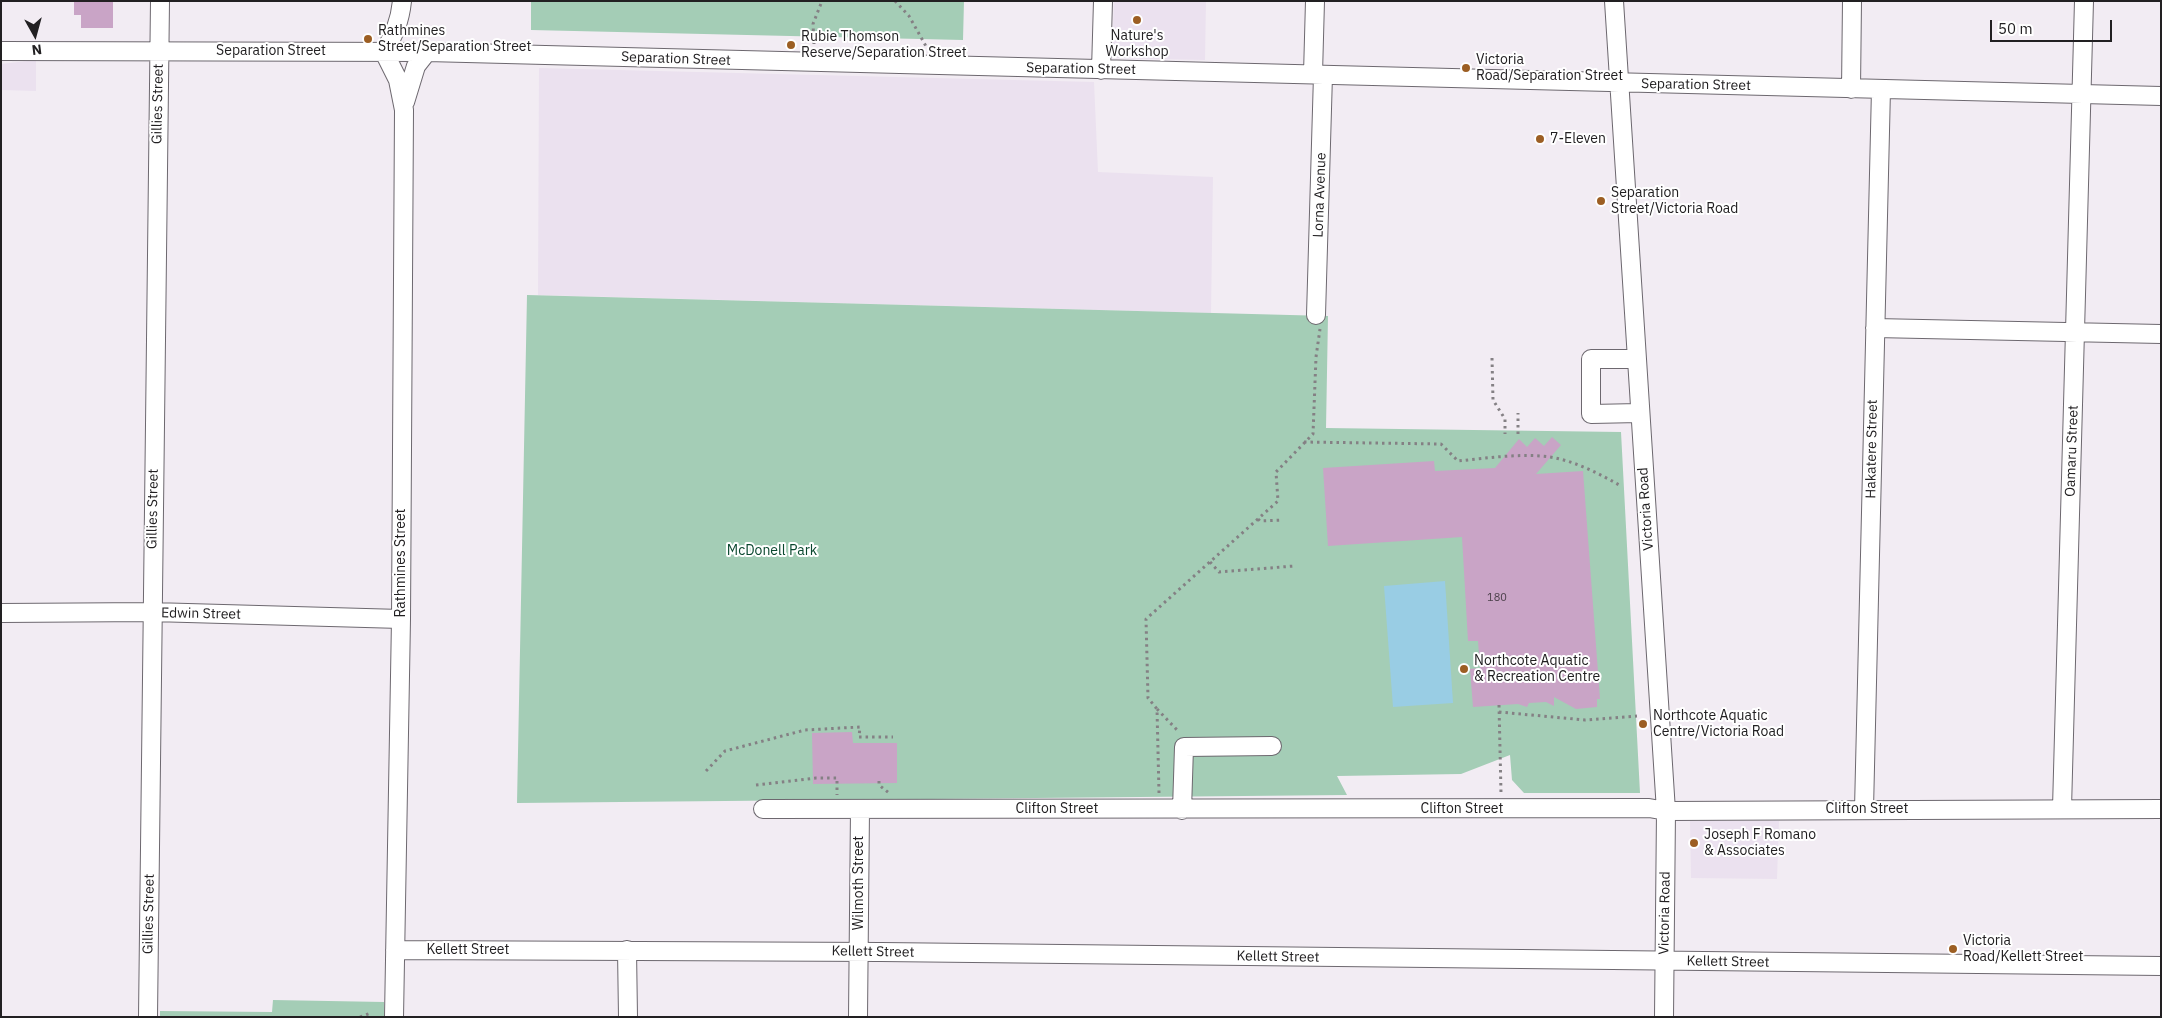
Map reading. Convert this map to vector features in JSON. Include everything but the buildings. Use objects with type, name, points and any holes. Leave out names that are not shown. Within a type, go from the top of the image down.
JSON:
[{"type":"street","name":"Gillies Street","points":[[148,1017],[160,1]]},
{"type":"street","points":[[1101,70],[1103,1]]},
{"type":"street","name":"Lorna Avenue","points":[[1315,1],[1318,74],[1316,315]]},
{"type":"street","name":"Victoria Road","points":[[1614,1],[1666,811],[1664,1017]]},
{"type":"street","points":[[1851,89],[1852,1]]},
{"type":"street","name":"Oamaru Street","points":[[2062,808],[2084,1]]},
{"type":"street","points":[[384,52],[393,38],[401,10]]},
{"type":"street","name":"Separation Street","points":[[1,52],[159,50],[427,52],[2161,96]]},
{"type":"street","name":"Rathmines Street","points":[[384,52],[398,80],[404,110],[401,619],[394,1017]]},
{"type":"street","name":"Rathmines Street","points":[[404,110],[412,73],[427,52]]},
{"type":"street","name":"Hakatere Street","points":[[1864,809],[1881,89]]},
{"type":"street","points":[[1875,328],[2161,334]]},
{"type":"street","points":[[1636,359],[1591,359],[1591,414],[1639,413]]},
{"type":"street","name":"Edwin Street","points":[[1,613],[152,612],[401,619]]},
{"type":"street","points":[[1182,810],[1184,747],[1272,746]]},
{"type":"street","name":"Clifton Street","points":[[763,809],[1649,808],[1666,811],[2161,809]]},
{"type":"street","name":"Wilmoth Street","points":[[858,1017],[860,809]]},
{"type":"street","name":"Kellett Street","points":[[395,950],[859,952],[2161,966]]},
{"type":"street","points":[[627,950],[628,1017]]},
{"type":"path","points":[[814,44],[813,24],[822,1]]},
{"type":"path","points":[[895,1],[909,16],[927,49]]},
{"type":"path","points":[[1192,747],[1148,698],[1146,619],[1278,501],[1276,472],[1313,434],[1320,326],[1316,315]]},
{"type":"path","points":[[1492,358],[1493,400],[1505,419],[1505,434]]},
{"type":"path","points":[[1518,413],[1518,434]]},
{"type":"path","points":[[1304,442],[1440,444],[1458,461],[1503,457],[1550,458],[1596,472],[1621,486]]},
{"type":"path","points":[[1258,519],[1260,521],[1282,520]]},
{"type":"path","points":[[1210,562],[1219,572],[1294,566]]},
{"type":"path","points":[[1499,705],[1502,808]]},
{"type":"path","points":[[1157,709],[1159,810]]},
{"type":"path","points":[[1499,712],[1585,720],[1637,716]]},
{"type":"path","points":[[706,771],[725,751],[805,730],[860,727],[859,737],[893,737]]},
{"type":"path","points":[[756,785],[816,778],[837,778],[837,808]]},
{"type":"path","points":[[360,1017],[371,1013]]},
{"type":"shaded area","points":[[1114,1],[1206,1],[1205,60],[1112,58]]},
{"type":"shaded area","points":[[36,60],[36,91],[2,90],[1,128],[1,64]]},
{"type":"shaded area","points":[[539,68],[1094,82],[1098,172],[1213,177],[1211,313],[538,295]]},
{"type":"shaded area","points":[[1690,821],[1779,821],[1777,879],[1691,878]]},
{"type":"green space","points":[[531,1],[964,1],[963,40],[531,30]]},
{"type":"green space","name":"McDonell Park","points":[[527,295],[1328,316],[1326,428],[1621,432],[1640,793],[1524,793],[1512,780],[1510,755],[1461,774],[1337,776],[1347,795],[517,803]]},
{"type":"green space","points":[[273,1000],[384,1002],[384,1017],[160,1017],[160,1011],[272,1012]]},
{"type":"water","points":[[1445,581],[1453,703],[1393,707],[1384,586]]},
{"type":"place","name":"Nature's Workshop","points":[[1137,20]]},
{"type":"place","name":"Rathmines Street/Separation Street","points":[[368,39]]},
{"type":"place","name":"Rubie Thomson Reserve/Separation Street","points":[[791,45]]},
{"type":"place","name":"Victoria Road/Separation Street","points":[[1466,68]]},
{"type":"place","name":"7-Eleven","points":[[1540,139]]},
{"type":"place","name":"Separation Street/Victoria Road","points":[[1601,201]]},
{"type":"place","name":"Northcote Aquatic & Recreation Centre","points":[[1464,669]]},
{"type":"place","name":"Northcote Aquatic Centre/Victoria Road","points":[[1643,724]]},
{"type":"place","name":"Joseph F Romano & Associates","points":[[1694,843]]},
{"type":"place","name":"Victoria Road/Kellett Street","points":[[1953,949]]}]
